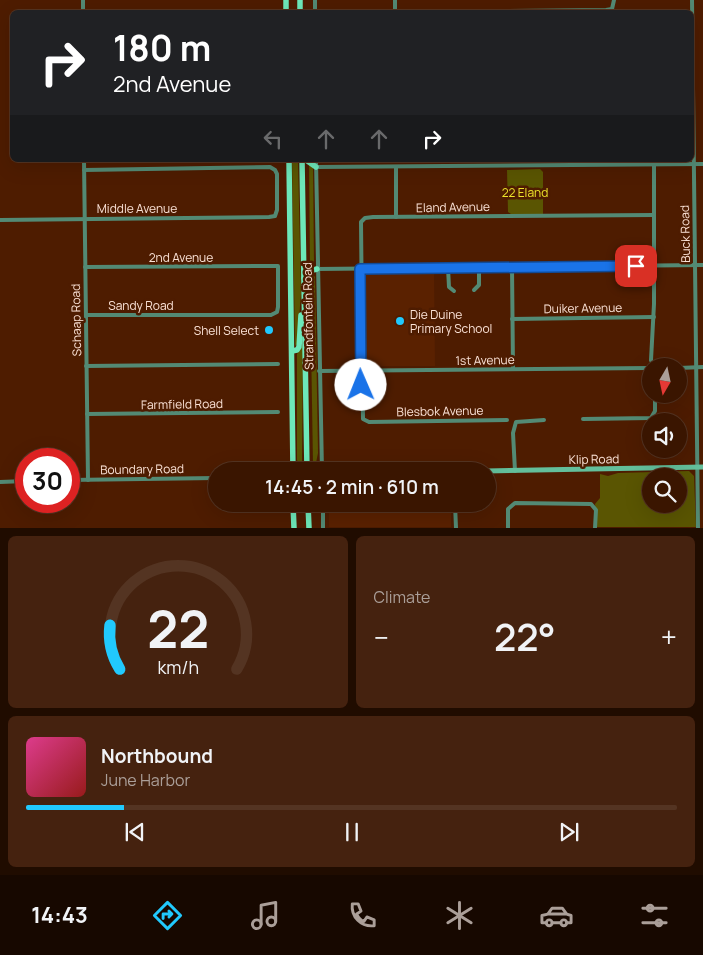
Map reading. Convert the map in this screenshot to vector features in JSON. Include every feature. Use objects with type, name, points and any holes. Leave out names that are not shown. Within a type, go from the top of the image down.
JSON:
[{"type":"main road","name":"Strandfontein Road","points":[[289,162],[293,462]]},
{"type":"main road","name":"Strandfontein Road","points":[[302,162],[307,462]]},
{"type":"main road","points":[[304,278],[309,271],[317,269]]},
{"type":"main road","points":[[292,351],[299,347],[304,286]]},
{"type":"main road","points":[[293,512],[294,528]]},
{"type":"main road","points":[[308,512],[309,528]]},
{"type":"street","points":[[606,10],[613,6],[614,0]]},
{"type":"street","name":"Schaap Road","points":[[84,162],[88,480]]},
{"type":"street","points":[[360,162],[360,167]]},
{"type":"street","points":[[316,163],[360,167],[620,162],[703,164]]},
{"type":"street","name":"Strandfontein Road","points":[[316,163],[322,462]]},
{"type":"street","points":[[652,358],[654,317],[654,164]]},
{"type":"street","name":"Buck Road","points":[[694,164],[696,467],[701,517],[698,528]]},
{"type":"street","name":"Middle Avenue","points":[[0,220],[275,216],[278,210],[275,170],[267,167],[84,170]]},
{"type":"street","points":[[396,167],[396,217]]},
{"type":"street","name":"Eland Avenue","points":[[360,269],[361,222],[368,218],[654,215]]},
{"type":"street","name":"2nd Avenue","points":[[85,267],[278,266]]},
{"type":"street","name":"Sandy Road","points":[[86,315],[274,314],[278,307],[278,266]]},
{"type":"street","points":[[317,269],[703,266]]},
{"type":"street","points":[[474,290],[479,285],[479,267]]},
{"type":"street","points":[[512,267],[513,369]]},
{"type":"street","points":[[448,268],[449,287],[454,291]]},
{"type":"street","points":[[360,269],[361,371]]},
{"type":"street","name":"Duiker Avenue","points":[[512,318],[654,317]]},
{"type":"street","points":[[695,317],[703,317]]},
{"type":"street","points":[[86,366],[278,364]]},
{"type":"street","name":"1st Avenue","points":[[319,371],[642,367]]},
{"type":"street","points":[[688,367],[703,367]]},
{"type":"street","name":"Blesbok Avenue","points":[[361,371],[361,413],[365,421],[507,420]]},
{"type":"street","points":[[583,419],[651,418],[655,411],[655,403]]},
{"type":"street","points":[[696,409],[703,409]]},
{"type":"street","name":"Farmfield Road","points":[[87,414],[278,412]]},
{"type":"street","points":[[515,471],[514,428],[518,421],[544,420]]},
{"type":"street","name":"Klip Road","points":[[496,471],[703,467]]},
{"type":"street","name":"Boundary Road","points":[[80,480],[208,478]]},
{"type":"street","points":[[0,482],[15,481]]},
{"type":"street","points":[[508,528],[508,509],[513,504],[560,504],[593,505],[596,510],[595,528]]},
{"type":"street","points":[[323,512],[323,528]]},
{"type":"street","points":[[455,512],[456,528]]},
{"type":"shaded area","name":"Die Duine Primary School","points":[[368,272],[434,272],[435,366],[366,366],[364,276]]},
{"type":"shaded area","points":[[329,512],[451,512],[451,527],[329,527]]},
{"type":"green space","points":[[292,162],[298,162],[301,294],[297,344],[295,346]]},
{"type":"green space","points":[[309,162],[313,162],[314,266],[310,267]]},
{"type":"green space","name":"22 Eland","points":[[540,169],[543,172],[543,214],[511,214],[508,212],[507,170]]},
{"type":"green space","points":[[312,274],[315,277],[318,453],[316,462],[313,462],[310,279]]},
{"type":"green space","points":[[303,345],[302,462],[297,460],[297,354]]},
{"type":"green space","points":[[687,471],[689,471],[694,476],[696,527],[597,527],[595,504],[600,498],[600,474],[608,476],[618,473],[642,472],[642,513],[687,513]]},
{"type":"place","name":"Die Duine Primary School","points":[[400,321]]},
{"type":"place","name":"Shell Select","points":[[269,330]]},
{"type":"route","points":[[361,385],[360,269],[636,266]]}]
